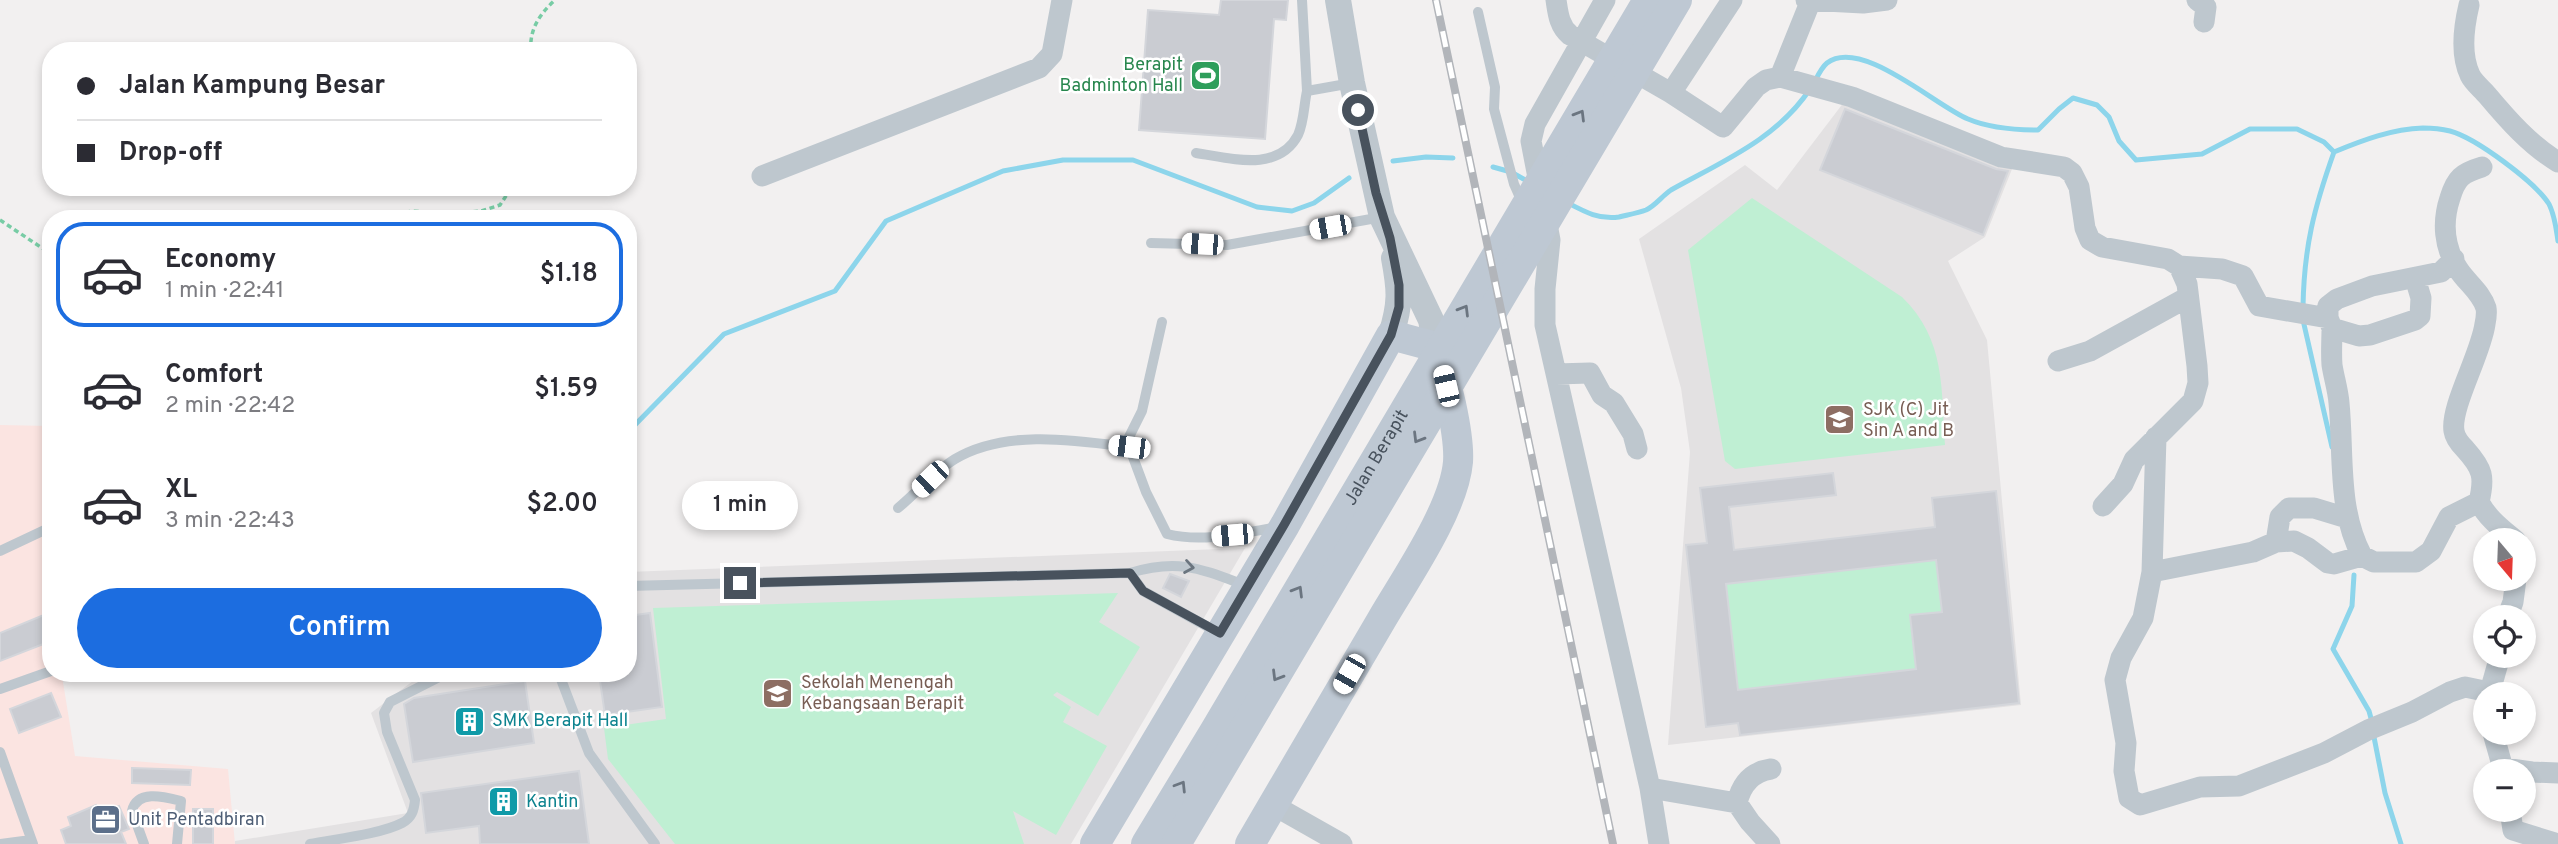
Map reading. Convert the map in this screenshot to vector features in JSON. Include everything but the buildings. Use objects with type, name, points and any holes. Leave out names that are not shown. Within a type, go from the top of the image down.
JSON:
[{"type":"main road","name":"Jalan Berapit","points":[[1146,844],[1648,0]]},
{"type":"main road","points":[[1176,844],[1677,0]]},
{"type":"main road","points":[[1095,844],[1284,525],[1391,335],[1436,347],[1458,460],[1454,483],[1444,511],[1250,844]]},
{"type":"street","points":[[762,176],[1039,68],[1052,54],[1062,0]]},
{"type":"street","points":[[1338,0],[1352,83],[1399,285],[1399,307],[1391,335]]},
{"type":"street","points":[[1556,0],[1564,30],[1723,127],[1756,87],[1766,80],[1790,80],[1852,97],[2001,158],[2064,167],[2072,173],[2079,187],[2085,228],[2090,240],[2102,247],[2168,259],[2179,266],[2222,269],[2243,276],[2259,306],[2325,320],[2359,336],[2370,335],[2420,316],[2421,307],[2415,278]]},
{"type":"street","points":[[1605,0],[1535,124],[1531,141],[1550,240],[1545,289],[1545,325],[1650,788],[1659,844]]},
{"type":"street","points":[[1671,93],[1732,0]]},
{"type":"street","points":[[1790,80],[1809,0],[1863,3],[1887,0]]},
{"type":"street","points":[[2197,0],[2206,7],[2204,22]]},
{"type":"street","points":[[2469,5],[2464,36],[2465,58],[2470,75],[2512,125],[2558,162]]},
{"type":"street","points":[[2482,167],[2467,172],[2455,183],[2445,215],[2447,244],[2454,260],[2487,310],[2483,339],[2458,402],[2454,431],[2482,473],[2479,502],[2500,528]]},
{"type":"street","points":[[1386,228],[1413,278],[1431,320],[1436,347]]},
{"type":"street","points":[[2454,260],[2441,272],[2372,286],[2337,299],[2328,306],[2325,320],[2339,403],[2347,518],[2353,539],[2362,556],[2374,562],[2416,562],[2431,551],[2449,517],[2479,502]]},
{"type":"street","points":[[2103,506],[2123,484],[2134,460],[2193,401],[2198,383],[2187,284],[2179,266]]},
{"type":"street","points":[[2058,361],[2090,351],[2188,298]]},
{"type":"street","points":[[1556,374],[1590,373],[1602,395],[1614,403],[1633,434],[1637,449]]},
{"type":"street","points":[[2156,437],[2152,572],[2143,618],[2121,658],[2115,680],[2126,743],[2123,771],[2129,798],[2140,805],[2200,787],[2239,786],[2324,754],[2368,730],[2412,712],[2450,692],[2465,687],[2473,689]]},
{"type":"street","points":[[2276,542],[2280,517],[2283,511],[2290,508],[2314,508],[2347,518]]},
{"type":"street","points":[[2152,572],[2253,552],[2276,542],[2294,541],[2328,563],[2334,564],[2362,556]]},
{"type":"street","points":[[1737,803],[1740,789],[1749,778],[1771,769]]},
{"type":"street","points":[[2536,772],[2558,773]]},
{"type":"street","points":[[1650,788],[1737,803],[1770,844]]},
{"type":"street","points":[[1273,805],[1342,844]]},
{"type":"street","points":[[2512,828],[2557,844]]},
{"type":"lane","points":[[1196,153],[1246,161],[1273,158],[1291,145],[1299,133],[1307,91],[1303,0]]},
{"type":"lane","points":[[1478,12],[1495,87],[1494,109],[1514,184],[1525,207]]},
{"type":"lane","points":[[1307,91],[1352,83]]},
{"type":"lane","points":[[1151,243],[1227,245],[1386,228]]},
{"type":"lane","points":[[1162,322],[1142,411],[1128,441],[1146,492],[1167,534],[1186,539],[1232,535],[1284,525]]},
{"type":"lane","points":[[898,508],[956,458],[989,447],[1020,440],[1064,439],[1129,447]]},
{"type":"lane","points":[[0,551],[42,531]]},
{"type":"lane","points":[[637,586],[1130,573],[1159,565],[1191,566],[1247,586]]},
{"type":"lane","points":[[1130,573],[1143,591],[1220,633]]},
{"type":"lane","points":[[0,690],[42,674]]},
{"type":"lane","points":[[310,844],[404,822],[414,812],[415,800],[387,732],[384,713],[390,702],[429,682]]},
{"type":"lane","points":[[562,682],[589,753],[656,844]]},
{"type":"lane","points":[[0,752],[32,842],[0,844]]},
{"type":"lane","points":[[144,844],[132,811],[133,806],[138,800],[157,796],[181,801],[177,844]]},
{"type":"path","points":[[530,42],[540,14],[555,0]]},
{"type":"path","points":[[484,210],[500,205],[506,196]]},
{"type":"path","points":[[0,220],[42,248]]},
{"type":"shaded area","name":"SJK (C) Jit Sin A and B","points":[[1844,102],[2012,169],[1985,237],[1948,261],[1987,340],[2021,705],[1668,745],[1690,452],[1681,388],[1639,239],[1745,165],[1777,190]]},
{"type":"shaded area","points":[[0,425],[42,426],[42,682],[63,682],[75,756],[228,769],[235,844],[0,844]]},
{"type":"shaded area","name":"Sekolah Menengah Kebangsaan Berapit","points":[[1245,548],[1071,844],[235,844],[235,841],[408,813],[371,713],[412,682],[637,682],[637,572]]},
{"type":"green space","points":[[1752,198],[1902,297],[1916,313],[1927,330],[1938,366],[1945,445],[1735,469],[1725,461],[1688,250]]},
{"type":"green space","points":[[1936,560],[1942,612],[1910,616],[1916,669],[1738,690],[1726,584]]},
{"type":"green space","points":[[1118,593],[1099,622],[1140,647],[1098,716],[1057,692],[1053,695],[1071,707],[1063,722],[1107,746],[1056,835],[1013,811],[1024,844],[675,844],[608,759],[604,728],[666,719],[653,608]]},
{"type":"waterway","points":[[1815,81],[1827,63],[1842,57],[1859,59],[1898,76],[1968,119],[2020,130],[2038,130],[2073,98],[2097,105],[2109,117],[2119,141],[2136,160],[2202,154],[2250,129],[2297,129],[2324,142],[2334,152],[2311,228],[2305,265],[2303,307]]},
{"type":"waterway","points":[[1568,203],[1605,217],[1619,217],[1646,210],[1671,190],[1765,136],[1797,107],[1810,89]]},
{"type":"waterway","points":[[2334,152],[2400,130],[2440,129],[2461,135],[2504,162],[2542,195],[2553,213],[2558,241]]},
{"type":"waterway","points":[[1393,161],[1426,157],[1453,158]]},
{"type":"waterway","points":[[637,423],[724,334],[835,291],[886,221],[1003,171],[1063,160],[1133,160],[1257,207],[1292,211],[1314,203],[1349,178]]},
{"type":"waterway","points":[[1493,167],[1511,172],[1529,182]]},
{"type":"waterway","points":[[2303,320],[2332,447]]},
{"type":"waterway","points":[[2354,575],[2352,606],[2333,649],[2369,711],[2372,722]]},
{"type":"waterway","points":[[2373,732],[2385,793],[2401,844]]},
{"type":"railway","points":[[1436,0],[1613,844]]},
{"type":"place","name":"Berapit Badminton Hall","points":[[1206,75]]},
{"type":"place","name":"SJK (C) Jit Sin A and B","points":[[1840,420]]},
{"type":"place","name":"Sekolah Menengah Kebangsaan Berapit","points":[[778,693]]},
{"type":"place","name":"SMK Berapit Hall","points":[[469,721]]},
{"type":"place","name":"Kantin","points":[[503,802]]},
{"type":"place","name":"Unit Pentadbiran","points":[[105,820]]},
{"type":"route","points":[[740,583],[1130,573],[1143,591],[1220,633],[1391,335],[1399,307],[1399,285],[1390,238],[1376,193],[1358,110]]}]
